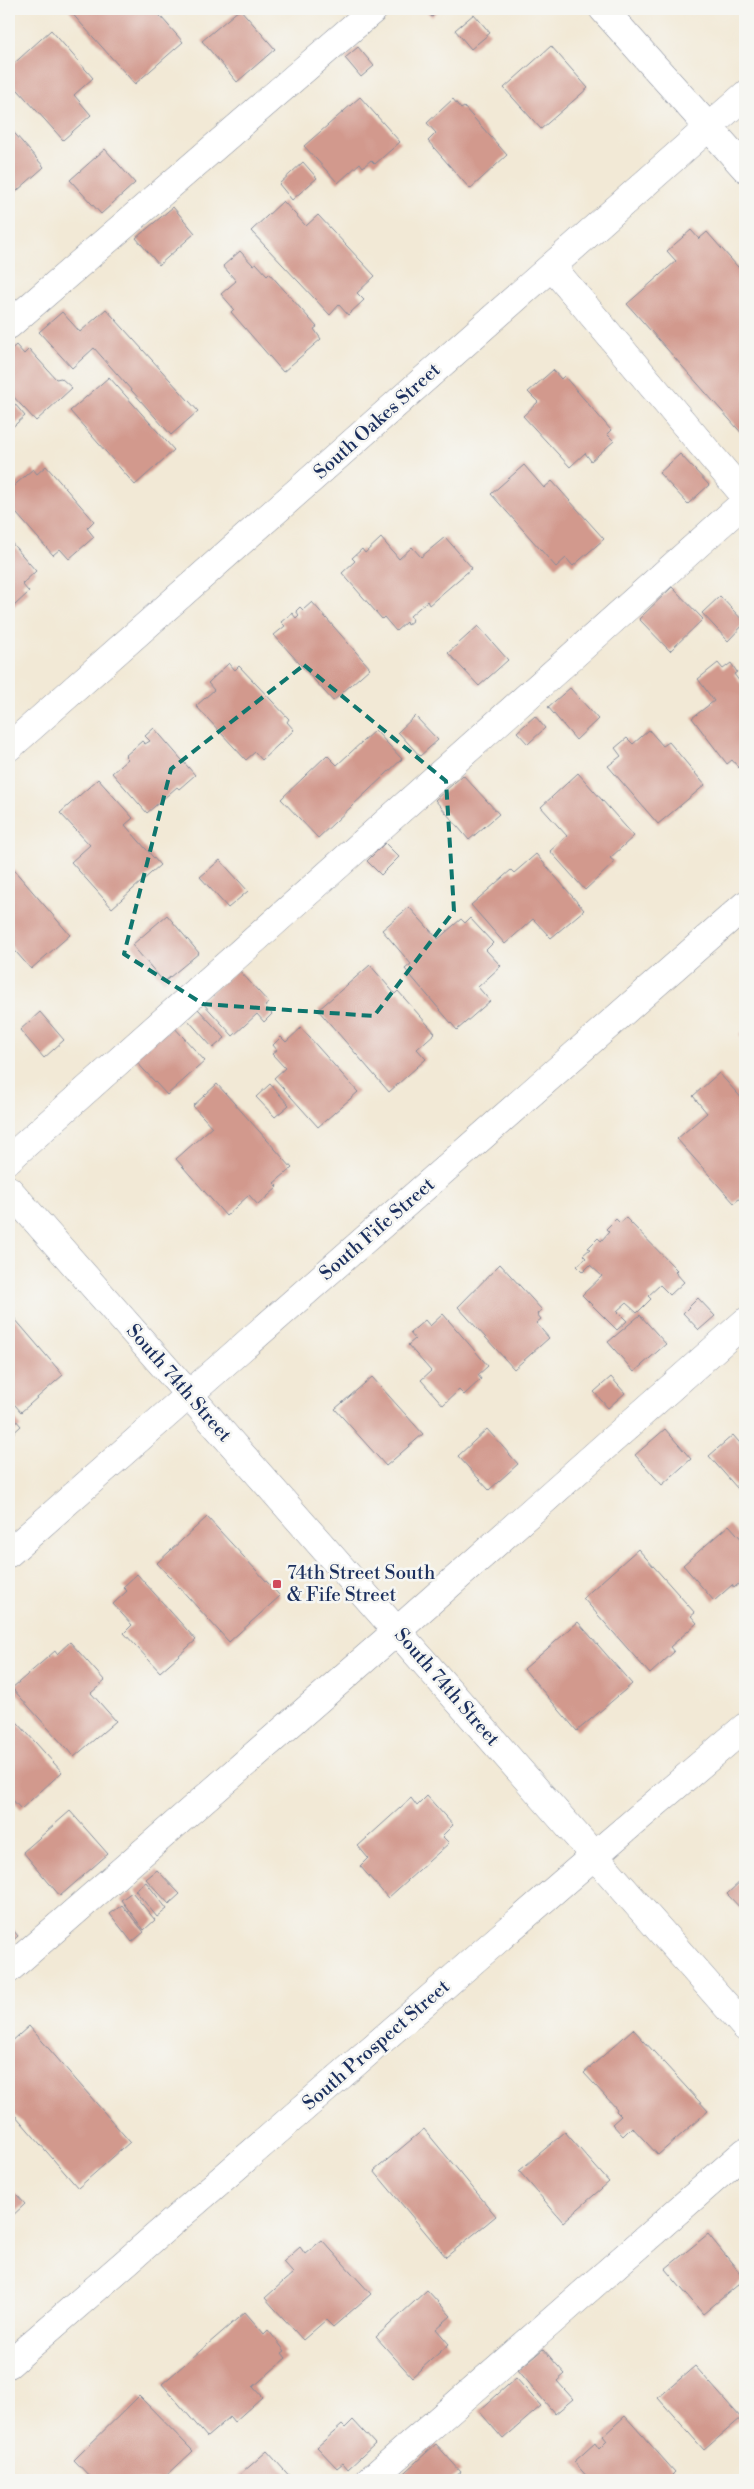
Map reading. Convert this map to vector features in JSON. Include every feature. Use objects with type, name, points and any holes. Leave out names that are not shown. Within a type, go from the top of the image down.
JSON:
[{"type":"street","points":[[9,325],[374,9]]},
{"type":"street","points":[[604,9],[745,168]]},
{"type":"street","name":"South Oakes Street","points":[[9,747],[745,95]]},
{"type":"street","points":[[552,266],[745,496]]},
{"type":"street","points":[[9,1160],[745,502]]},
{"type":"street","name":"South Fife Street","points":[[9,1553],[745,905]]},
{"type":"street","name":"South 74th Street","points":[[9,1190],[595,1854],[745,2027]]},
{"type":"street","points":[[9,1969],[397,1631],[745,1322]]},
{"type":"street","name":"South Prospect Street","points":[[9,2364],[595,1854],[745,1727]]},
{"type":"street","points":[[370,2480],[745,2152]]},
{"type":"highlighted area","points":[[304,665],[446,781],[454,911],[374,1016],[203,1004],[124,954],[171,769]]},
{"type":"building","points":[[68,9],[154,9],[183,42],[135,84]]},
{"type":"building","points":[[240,9],[275,49],[237,82],[202,41]]},
{"type":"building","points":[[424,9],[440,9],[432,17]]},
{"type":"building","points":[[474,14],[490,33],[471,49],[455,30]]},
{"type":"building","points":[[51,30],[93,78],[74,95],[91,115],[63,140],[9,80],[9,68]]},
{"type":"building","points":[[551,46],[588,88],[541,129],[504,88]]},
{"type":"building","points":[[358,47],[374,66],[361,77],[345,58]]},
{"type":"building","points":[[360,97],[400,142],[375,164],[371,160],[363,167],[360,163],[338,183],[304,146]]},
{"type":"building","points":[[453,99],[461,109],[464,107],[507,155],[470,189],[428,141],[436,133],[427,123]]},
{"type":"building","points":[[9,127],[44,167],[9,198]]},
{"type":"building","points":[[105,149],[135,183],[101,214],[70,180]]},
{"type":"building","points":[[303,162],[317,178],[292,200],[279,184]]},
{"type":"building","points":[[283,201],[306,226],[318,215],[375,276],[357,293],[364,300],[348,315],[339,305],[330,315],[251,231]]},
{"type":"building","points":[[173,207],[195,233],[159,265],[136,238]]},
{"type":"building","points":[[691,230],[699,239],[707,232],[745,275],[745,437],[627,304],[676,261],[667,251]]},
{"type":"building","points":[[240,251],[253,265],[256,263],[267,275],[269,273],[317,327],[314,329],[321,339],[283,372],[231,312],[234,309],[221,294],[236,281],[223,266]]},
{"type":"building","points":[[106,309],[198,411],[171,435],[94,348],[72,368],[39,332],[62,312],[80,332]]},
{"type":"building","points":[[16,345],[24,354],[29,349],[56,379],[61,378],[72,388],[36,421],[9,392],[9,351]]},
{"type":"building","points":[[553,370],[561,379],[564,376],[611,430],[607,434],[614,441],[591,461],[585,453],[570,467],[523,416],[538,402],[528,392]]},
{"type":"building","points":[[109,377],[174,450],[135,485],[70,411]]},
{"type":"building","points":[[9,397],[25,416],[9,430]]},
{"type":"building","points":[[680,454],[709,485],[688,504],[659,473]]},
{"type":"building","points":[[524,465],[544,488],[552,481],[604,539],[573,566],[566,558],[556,567],[491,494]]},
{"type":"building","points":[[46,466],[94,521],[87,528],[94,537],[69,559],[60,549],[53,555],[9,505],[9,500],[14,496],[9,490],[33,469],[37,474]]},
{"type":"building","points":[[445,537],[472,568],[429,605],[427,601],[410,616],[413,620],[407,625],[406,622],[396,631],[384,617],[382,619],[342,573],[355,561],[352,558],[362,549],[365,553],[381,538],[399,559],[412,547],[421,557]]},
{"type":"building","points":[[9,540],[36,571],[22,584],[29,592],[14,606],[9,600]]},
{"type":"building","points":[[672,587],[703,619],[670,651],[639,619]]},
{"type":"building","points":[[720,596],[745,623],[728,641],[702,613]]},
{"type":"building","points":[[312,602],[370,668],[333,701],[274,635],[285,626],[281,622],[292,613],[296,618],[299,615],[296,611],[300,607],[303,610]]},
{"type":"building","points":[[478,626],[508,660],[479,686],[448,653]]},
{"type":"building","points":[[229,663],[235,670],[239,666],[289,719],[287,722],[294,730],[262,760],[255,752],[246,760],[196,706],[214,690],[208,683]]},
{"type":"building","points":[[718,663],[723,669],[731,663],[737,672],[734,674],[745,689],[745,763],[739,768],[732,760],[727,764],[692,718],[714,701],[698,679]]},
{"type":"building","points":[[570,688],[598,719],[576,740],[548,707]]},
{"type":"building","points":[[415,716],[438,740],[420,756],[398,732]]},
{"type":"building","points":[[535,716],[545,728],[528,744],[517,732]]},
{"type":"building","points":[[154,728],[195,775],[179,789],[177,787],[147,813],[112,773],[128,759],[125,756],[142,741],[145,744],[150,741],[145,736]]},
{"type":"building","points":[[375,730],[402,759],[318,838],[281,799],[327,755],[337,765]]},
{"type":"building","points":[[649,730],[663,746],[669,742],[705,785],[658,824],[608,766],[621,756],[615,748],[627,738],[633,744]]},
{"type":"building","points":[[578,773],[634,836],[610,858],[615,862],[585,890],[550,851],[567,836],[541,807]]},
{"type":"building","points":[[463,775],[499,814],[469,840],[435,800]]},
{"type":"building","points":[[98,779],[133,818],[125,825],[160,865],[112,908],[71,862],[90,845],[60,813]]},
{"type":"building","points":[[385,843],[399,857],[381,875],[367,861]]},
{"type":"building","points":[[536,854],[584,910],[551,938],[533,919],[505,944],[471,905],[511,870],[514,873]]},
{"type":"building","points":[[220,860],[248,891],[228,908],[200,877]]},
{"type":"building","points":[[14,870],[70,935],[31,969],[9,944],[9,871],[11,873]]},
{"type":"building","points":[[409,907],[438,939],[461,919],[465,923],[470,918],[493,943],[486,950],[501,966],[478,987],[490,1001],[457,1030],[405,969],[411,964],[382,930]]},
{"type":"building","points":[[167,915],[199,953],[164,982],[132,945]]},
{"type":"building","points":[[370,965],[395,994],[398,991],[435,1033],[417,1049],[426,1059],[389,1092],[318,1010]]},
{"type":"building","points":[[238,969],[269,1003],[265,1006],[272,1014],[264,1022],[257,1014],[233,1036],[201,1001]]},
{"type":"building","points":[[198,1009],[225,1038],[213,1048],[187,1019]]},
{"type":"building","points":[[40,1012],[64,1040],[44,1058],[20,1030]]},
{"type":"building","points":[[172,1025],[205,1061],[167,1095],[133,1058]]},
{"type":"building","points":[[301,1028],[358,1092],[318,1127],[274,1078],[285,1068],[272,1054],[277,1050],[273,1045],[281,1037],[286,1042]]},
{"type":"building","points":[[745,1030],[745,1042],[739,1035]]},
{"type":"building","points":[[719,1073],[745,1102],[745,1194],[734,1203],[677,1139],[707,1113],[693,1096]]},
{"type":"building","points":[[217,1084],[292,1168],[274,1183],[278,1187],[258,1205],[249,1195],[226,1216],[176,1159],[212,1127],[193,1106]]},
{"type":"building","points":[[270,1084],[289,1105],[275,1117],[256,1097]]},
{"type":"building","points":[[626,1218],[677,1270],[675,1272],[684,1282],[670,1295],[660,1285],[648,1296],[651,1299],[637,1313],[626,1303],[617,1311],[627,1321],[617,1330],[582,1295],[602,1276],[590,1265],[583,1272],[577,1266],[586,1258],[583,1255],[590,1249],[588,1248],[598,1238],[601,1241],[609,1232],[606,1229],[616,1219],[620,1223]]},
{"type":"building","points":[[500,1264],[542,1310],[537,1314],[541,1319],[536,1323],[549,1338],[514,1369],[458,1307]]},
{"type":"building","points":[[698,1298],[715,1316],[699,1330],[683,1313]]},
{"type":"building","points":[[9,1312],[63,1375],[21,1412],[9,1398]]},
{"type":"building","points":[[443,1314],[488,1366],[478,1375],[481,1379],[464,1395],[459,1390],[443,1405],[421,1380],[431,1371],[408,1345],[415,1339],[410,1333],[425,1320],[430,1326]]},
{"type":"building","points":[[640,1315],[666,1344],[634,1372],[608,1342]]},
{"type":"building","points":[[372,1377],[423,1434],[386,1466],[335,1409]]},
{"type":"building","points":[[611,1377],[625,1393],[608,1408],[594,1392]]},
{"type":"building","points":[[9,1412],[21,1426],[9,1437]]},
{"type":"building","points":[[487,1429],[518,1464],[489,1490],[458,1456]]},
{"type":"building","points":[[665,1429],[691,1459],[662,1485],[635,1455]]},
{"type":"building","points":[[733,1435],[745,1449],[745,1497],[709,1456]]},
{"type":"building","points":[[207,1517],[280,1596],[229,1642],[157,1563]]},
{"type":"building","points":[[729,1525],[745,1543],[745,1578],[734,1588],[732,1585],[714,1601],[683,1565]]},
{"type":"building","points":[[638,1549],[695,1613],[691,1616],[697,1623],[670,1647],[674,1652],[650,1674],[583,1598]]},
{"type":"building","points":[[137,1574],[196,1640],[160,1672],[124,1633],[132,1625],[113,1604],[127,1591],[123,1587]]},
{"type":"building","points":[[578,1622],[632,1684],[577,1731],[524,1669]]},
{"type":"building","points":[[70,1642],[105,1681],[91,1693],[116,1721],[74,1757],[12,1688],[55,1651],[57,1654]]},
{"type":"building","points":[[9,1713],[62,1772],[21,1809],[9,1796]]},
{"type":"building","points":[[427,1796],[453,1825],[442,1836],[449,1843],[388,1898],[360,1866],[368,1858],[358,1846],[411,1798],[417,1806]]},
{"type":"building","points":[[70,1811],[108,1854],[60,1896],[23,1852]]},
{"type":"building","points":[[157,1870],[180,1894],[169,1904],[146,1879]]},
{"type":"building","points":[[745,1877],[745,1913],[727,1894]]},
{"type":"building","points":[[146,1882],[167,1909],[157,1917],[135,1890]]},
{"type":"building","points":[[132,1892],[155,1920],[144,1930],[121,1900]]},
{"type":"building","points":[[122,1905],[144,1932],[132,1942],[110,1914]]},
{"type":"building","points":[[9,1925],[18,1936],[9,1944]]},
{"type":"building","points":[[29,2026],[130,2142],[78,2188],[9,2108],[9,2044]]},
{"type":"building","points":[[633,2029],[708,2111],[658,2155],[632,2127],[623,2136],[612,2124],[621,2116],[616,2111],[617,2109],[584,2073]]},
{"type":"building","points":[[424,2129],[496,2216],[446,2257],[374,2171]]},
{"type":"building","points":[[565,2132],[609,2182],[563,2222],[519,2171]]},
{"type":"building","points":[[9,2186],[25,2204],[9,2219]]},
{"type":"building","points":[[708,2234],[745,2279],[703,2314],[665,2269]]},
{"type":"building","points":[[322,2240],[371,2294],[333,2327],[326,2320],[303,2340],[265,2298],[293,2273],[283,2262],[300,2247],[305,2254]]},
{"type":"building","points":[[427,2290],[451,2316],[436,2329],[449,2344],[412,2377],[376,2337]]},
{"type":"building","points":[[245,2312],[264,2334],[268,2330],[285,2351],[282,2353],[286,2358],[253,2387],[262,2397],[234,2422],[230,2417],[207,2437],[162,2384]]},
{"type":"building","points":[[543,2349],[565,2374],[557,2381],[573,2399],[555,2414],[518,2370]]},
{"type":"building","points":[[695,2366],[741,2418],[704,2450],[658,2398]]},
{"type":"building","points":[[516,2378],[541,2406],[503,2439],[479,2411]]},
{"type":"building","points":[[139,2396],[193,2451],[162,2480],[93,2480],[74,2460]]},
{"type":"building","points":[[625,2416],[675,2472],[672,2475],[677,2480],[590,2480],[574,2462],[595,2443],[599,2449],[607,2441],[603,2436]]},
{"type":"building","points":[[353,2420],[375,2444],[348,2469],[343,2463],[337,2468],[317,2447],[342,2425],[345,2428]]},
{"type":"building","points":[[436,2444],[461,2472],[451,2480],[396,2480]]},
{"type":"building","points":[[267,2451],[293,2480],[234,2480]]},
{"type":"place","name":"74th Street South & Fife Street","points":[[277,1584]]}]
